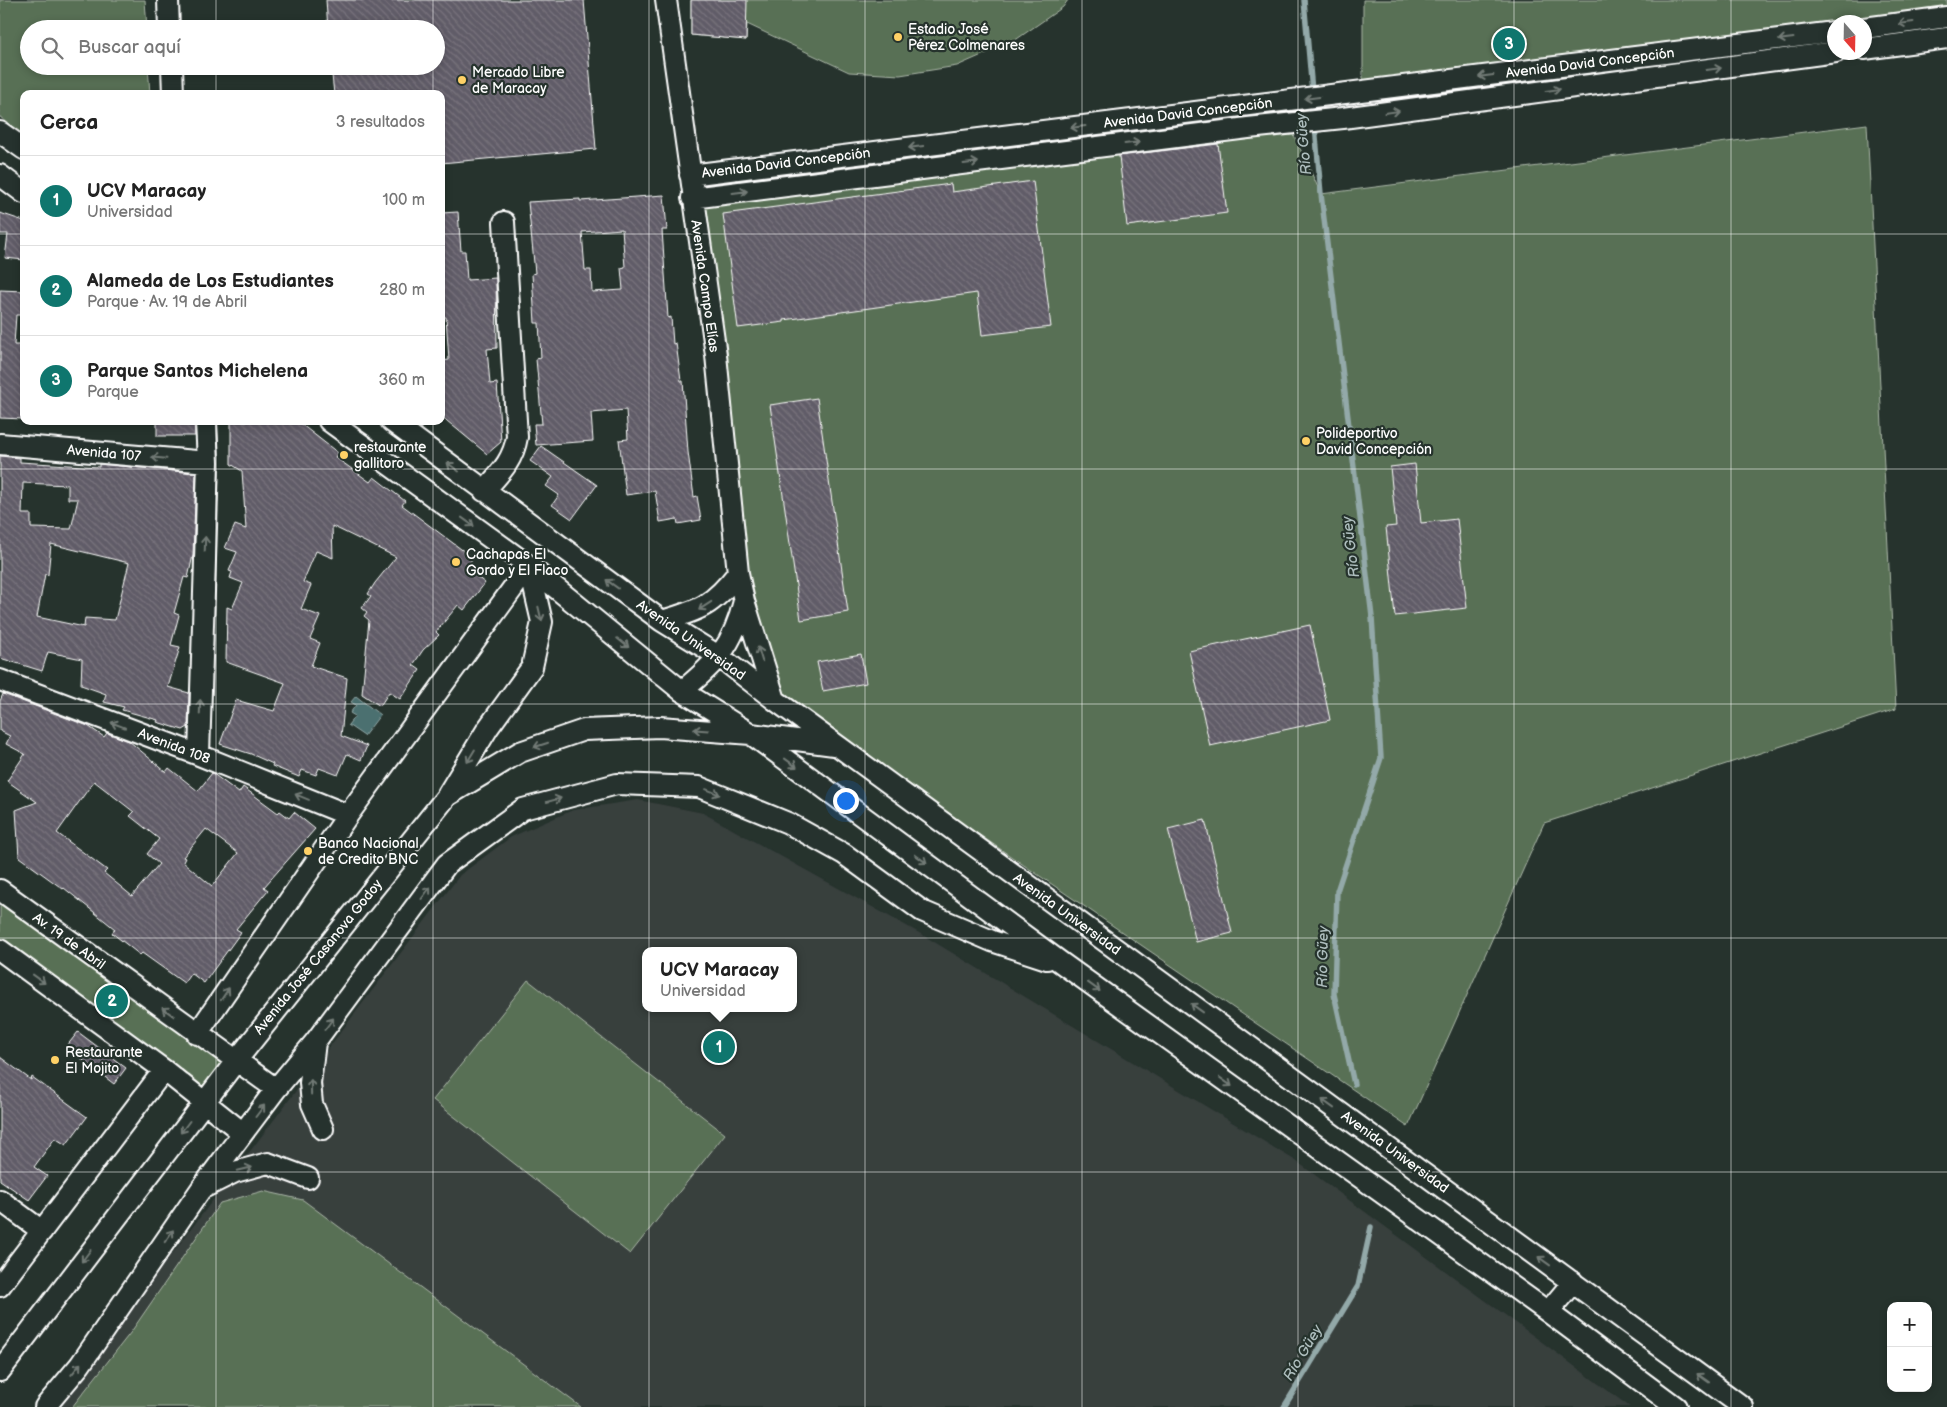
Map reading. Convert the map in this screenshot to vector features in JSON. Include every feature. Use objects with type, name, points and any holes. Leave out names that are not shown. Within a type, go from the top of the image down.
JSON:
[{"type":"street","points":[[168,0],[169,20]]},
{"type":"street","name":"Avenida Campo Elías","points":[[666,0],[692,198],[716,355],[738,573],[744,601],[775,700]]},
{"type":"street","points":[[1872,27],[1947,18]]},
{"type":"street","name":"Avenida David Concepción","points":[[690,174],[1827,33]]},
{"type":"street","points":[[1872,48],[1947,38]]},
{"type":"street","name":"Avenida David Concepción","points":[[692,198],[1343,118],[1827,53]]},
{"type":"street","points":[[172,75],[173,90]]},
{"type":"street","points":[[0,132],[20,146]]},
{"type":"street","points":[[0,175],[20,190]]},
{"type":"street","points":[[484,490],[506,468],[515,449],[517,436],[504,222]]},
{"type":"street","points":[[199,755],[208,462],[206,425]]},
{"type":"street","points":[[335,425],[529,566],[682,691],[751,734],[1063,964],[1548,1312],[1676,1407]]},
{"type":"street","name":"Avenida Universidad","points":[[396,425],[662,621],[720,657],[836,745],[1743,1407]]},
{"type":"street","name":"Avenida 107","points":[[0,444],[208,462]]},
{"type":"street","points":[[447,796],[488,728],[532,667],[542,622],[529,566]]},
{"type":"street","points":[[197,1034],[348,815],[529,566]]},
{"type":"street","points":[[662,621],[696,612],[711,603],[738,573]]},
{"type":"street","points":[[682,691],[720,657],[740,618],[744,601]]},
{"type":"street","name":"Avenida 108","points":[[0,680],[199,755],[348,815]]},
{"type":"street","name":"Avenida José Casanova Godoy","points":[[0,1371],[204,1102],[447,796],[520,752],[584,730],[660,727],[751,734],[836,745]]},
{"type":"street","points":[[45,1407],[80,1365],[201,1189],[276,1089],[315,1042],[447,864],[523,809],[617,784],[699,787],[788,822],[844,854],[922,911],[992,941],[1063,964]]},
{"type":"street","name":"Av. 19 de Abril","points":[[0,890],[197,1034],[276,1089]]},
{"type":"street","points":[[0,950],[164,1070],[243,1133]]},
{"type":"street","points":[[315,1042],[310,1083],[312,1104],[323,1129]]},
{"type":"street","points":[[0,1286],[164,1070]]},
{"type":"street","points":[[201,1189],[234,1172],[268,1163],[308,1178]]},
{"type":"street","points":[[0,1200],[42,1231]]},
{"type":"street","points":[[1548,1312],[1573,1282]]},
{"type":"shaded area","points":[[638,800],[703,813],[921,934],[1296,1161],[1630,1407],[52,1407],[153,1279],[460,875],[511,837],[573,810]]},
{"type":"green space","points":[[0,0],[145,0],[146,20],[20,20],[20,75],[149,75],[150,90],[20,90],[20,132],[0,117]]},
{"type":"green space","name":"Estadio José Pérez Colmenares","points":[[691,0],[1068,0],[1063,7],[1014,41],[957,66],[900,75],[849,72],[747,24],[746,40],[691,35]]},
{"type":"green space","points":[[1363,0],[1947,0],[1947,6],[1872,16],[1827,15],[1827,22],[1363,83]]},
{"type":"green space","name":"Polideportivo David Concepción","points":[[1285,116],[1321,194],[1867,124],[1896,709],[1544,823],[1408,1127],[764,688],[695,182]]},
{"type":"green space","points":[[0,895],[225,1062],[204,1092],[0,940]]},
{"type":"green space","points":[[528,980],[725,1134],[630,1254],[433,1100]]},
{"type":"green space","points":[[263,1191],[303,1200],[581,1407],[72,1407],[131,1332],[220,1203]]},
{"type":"water","points":[[356,696],[380,715],[364,736],[348,725],[355,716],[350,713],[356,705],[351,702]]},
{"type":"building","name":"Mercado Libre de Maracay","points":[[326,0],[584,0],[596,149],[445,163],[445,90],[334,90],[332,75],[445,75],[445,20],[327,20]]},
{"type":"building","points":[[691,0],[747,0],[746,40],[691,35]]},
{"type":"building","points":[[1218,144],[1227,213],[1127,226],[1119,156]]},
{"type":"building","points":[[1033,181],[1051,327],[982,335],[977,293],[738,328],[723,214],[951,184],[952,192]]},
{"type":"building","points":[[664,195],[667,230],[662,230],[668,318],[671,317],[673,344],[676,343],[681,381],[683,381],[688,452],[694,497],[697,496],[701,520],[678,524],[677,519],[660,522],[655,491],[626,495],[619,440],[628,439],[626,410],[591,413],[593,441],[536,445],[534,424],[542,424],[536,359],[541,358],[539,323],[535,323],[532,274],[535,273],[528,202],[580,199],[580,201]],"holes":[[[622,229],[625,267],[621,268],[623,290],[592,292],[591,270],[585,270],[582,232]]]},
{"type":"building","points":[[458,212],[461,251],[465,251],[467,280],[496,278],[497,348],[487,349],[490,384],[497,383],[501,442],[487,454],[445,419],[445,361],[449,360],[445,317],[445,213]]},
{"type":"building","points":[[0,213],[20,220],[20,260],[5,258],[8,234],[0,234]]},
{"type":"building","points":[[0,290],[20,291],[20,315],[16,315],[14,345],[20,345],[20,419],[0,418]]},
{"type":"building","points":[[817,398],[848,612],[801,620],[770,405]]},
{"type":"building","points":[[157,425],[194,425],[195,436],[157,436]]},
{"type":"building","points":[[231,425],[302,425],[338,453],[335,457],[370,482],[374,477],[405,501],[402,505],[473,558],[465,568],[485,583],[464,610],[458,605],[436,632],[439,635],[423,650],[413,665],[420,670],[400,699],[389,692],[380,706],[362,694],[369,620],[364,616],[367,612],[362,608],[371,596],[368,594],[375,583],[396,557],[332,526],[333,558],[316,551],[303,582],[311,585],[301,609],[320,616],[310,639],[320,643],[311,666],[347,678],[341,736],[367,746],[361,760],[347,754],[338,775],[319,768],[316,775],[302,770],[299,777],[272,766],[273,764],[251,754],[220,744],[236,700],[274,711],[285,683],[226,662],[227,607],[232,609],[243,583],[230,578],[232,572],[229,571],[237,552],[225,548],[235,525],[246,529],[242,471],[231,464]]},
{"type":"building","points":[[541,446],[597,485],[572,519],[552,505],[559,495],[546,486],[553,477],[530,461]]},
{"type":"building","points":[[0,456],[20,458],[20,462],[99,467],[99,464],[194,473],[196,475],[193,555],[188,578],[184,577],[174,613],[179,615],[171,645],[180,647],[168,687],[189,693],[188,727],[183,730],[157,722],[158,720],[122,710],[124,707],[104,702],[106,694],[81,685],[82,659],[48,652],[42,671],[0,658]],"holes":[[[23,483],[68,485],[68,499],[78,499],[71,529],[31,528],[31,514],[22,514]],[[51,544],[129,563],[115,620],[85,618],[84,627],[37,617],[45,574],[48,575]]]},
{"type":"building","points":[[1415,464],[1421,523],[1457,519],[1467,608],[1395,616],[1386,527],[1396,526],[1390,467]]},
{"type":"building","points":[[1310,625],[1330,720],[1210,746],[1189,651]]},
{"type":"building","points":[[861,654],[866,683],[823,691],[817,662]]},
{"type":"building","points":[[3,694],[88,726],[104,737],[107,733],[129,741],[166,772],[169,768],[198,791],[212,773],[239,793],[243,787],[278,813],[280,811],[289,818],[294,812],[315,829],[264,887],[268,890],[236,929],[241,932],[204,983],[191,973],[184,983],[142,953],[140,955],[112,933],[115,929],[64,888],[19,857],[16,810],[37,802],[7,781],[25,754],[6,744],[10,736],[0,731],[0,701]],"holes":[[[94,781],[134,812],[130,816],[159,839],[147,854],[159,864],[132,896],[104,873],[107,870],[57,833]],[[206,829],[238,853],[212,886],[183,862],[185,858],[183,857]]]},
{"type":"building","points":[[1205,820],[1232,933],[1196,942],[1168,829]]},
{"type":"building","points":[[78,1032],[126,1068],[114,1084],[66,1047]]},
{"type":"building","points":[[0,1057],[31,1080],[32,1077],[87,1117],[66,1145],[55,1138],[34,1167],[47,1176],[29,1200],[0,1180]]},
{"type":"waterway","name":"Río Güey","points":[[1304,0],[1321,194],[1372,617],[1381,758],[1337,891],[1334,994],[1354,1084]]},
{"type":"waterway","name":"Río Güey","points":[[1284,1407],[1358,1286],[1371,1227]]},
{"type":"place","name":"Estadio José Pérez Colmenares","points":[[898,37]]},
{"type":"place","name":"Parque Santos Michelena","points":[[1509,44]]},
{"type":"place","name":"Mercado Libre de Maracay","points":[[462,80]]},
{"type":"place","name":"Polideportivo David Concepción","points":[[1306,441]]},
{"type":"place","name":"restaurante gallitoro","points":[[344,455]]},
{"type":"place","name":"Cachapas El Gordo y El Flaco","points":[[456,562]]},
{"type":"place","name":"Banco Nacional de Credito BNC","points":[[308,851]]},
{"type":"place","name":"Alameda de Los Estudiantes","points":[[112,1001]]},
{"type":"place","name":"UCV Maracay","points":[[719,1047]]},
{"type":"place","name":"Restaurante El Mojito","points":[[55,1060]]}]
